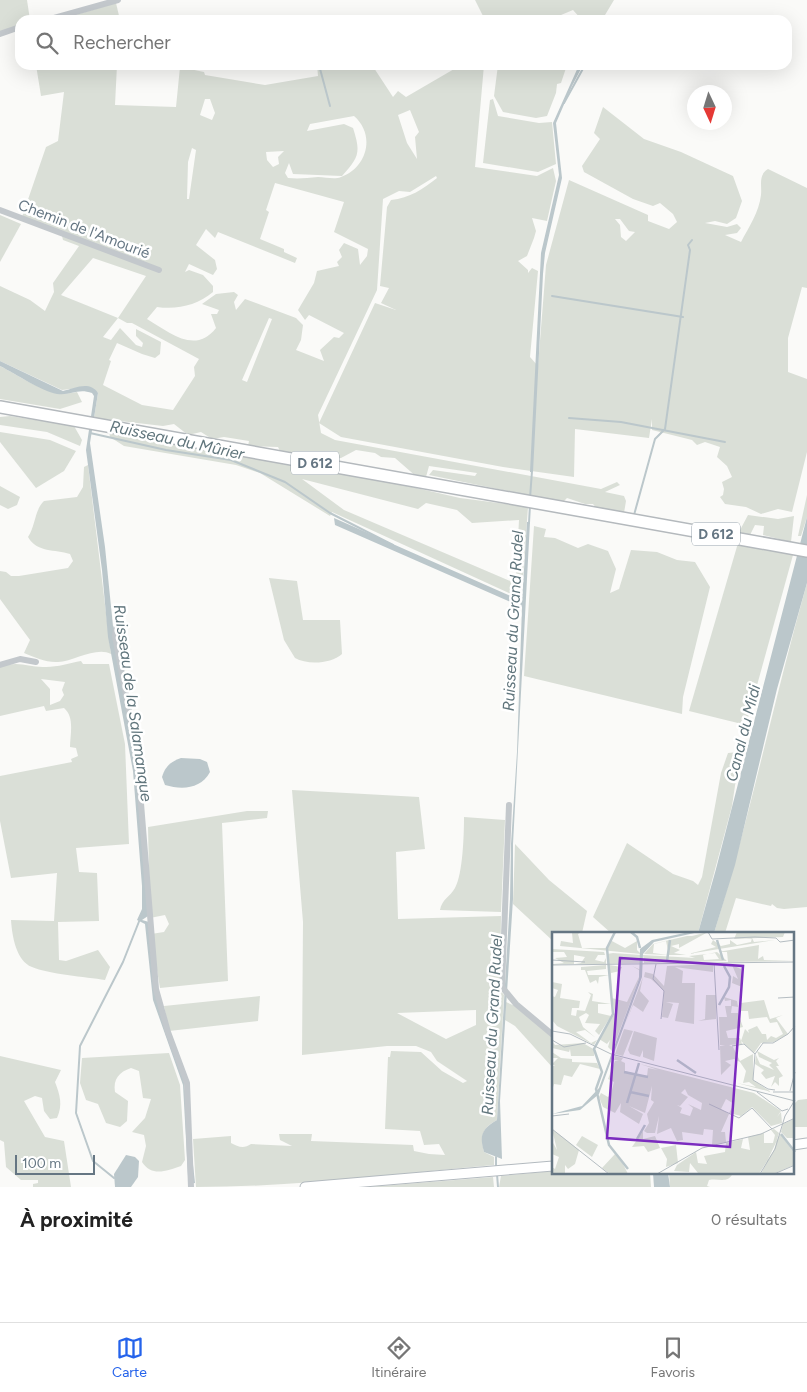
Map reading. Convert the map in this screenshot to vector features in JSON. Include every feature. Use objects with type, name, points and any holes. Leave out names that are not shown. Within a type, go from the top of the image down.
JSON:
[{"type":"highway","name":"D 612","points":[[0,407],[807,551]]},
{"type":"main road","points":[[794,1145],[807,1144]]},
{"type":"main road","points":[[305,1187],[552,1166]]},
{"type":"street","points":[[65,15],[118,0]]},
{"type":"street","points":[[0,34],[15,30]]},
{"type":"street","name":"Chemin de l'Amourié","points":[[0,210],[159,270]]},
{"type":"street","points":[[116,628],[115,636],[137,754],[156,989],[168,1032],[187,1083],[191,1187]]},
{"type":"street","points":[[0,665],[20,659],[36,662]]},
{"type":"street","points":[[510,805],[503,990],[508,997],[552,1034]]},
{"type":"shaded area","points":[[0,0],[27,0],[29,15],[15,15],[15,27],[0,32]]},
{"type":"shaded area","points":[[475,0],[614,0],[605,15],[578,15],[573,10],[561,15],[482,15]]},
{"type":"shaded area","points":[[116,3],[119,15],[75,15]]},
{"type":"shaded area","points":[[37,70],[117,70],[115,105],[176,107],[180,70],[194,70],[204,72],[205,75],[265,85],[318,76],[317,70],[375,70],[393,97],[398,91],[406,97],[452,70],[484,70],[475,167],[537,176],[553,168],[556,181],[547,221],[532,218],[536,231],[534,238],[527,256],[518,261],[528,270],[528,273],[532,268],[538,271],[530,357],[538,366],[546,265],[569,180],[648,215],[648,221],[669,229],[677,222],[673,214],[660,203],[653,206],[633,199],[584,172],[582,166],[600,139],[594,133],[603,107],[644,139],[681,152],[733,176],[742,201],[736,218],[727,224],[715,221],[705,223],[727,227],[737,224],[741,228],[737,233],[725,235],[741,242],[758,207],[761,195],[761,180],[765,171],[768,169],[807,188],[807,288],[802,287],[788,338],[788,372],[807,379],[807,452],[792,512],[778,509],[761,514],[746,507],[725,504],[720,497],[723,495],[724,489],[722,482],[732,477],[727,466],[717,457],[720,447],[705,442],[697,445],[692,440],[652,430],[652,419],[649,438],[575,429],[574,477],[503,467],[341,437],[319,423],[321,433],[335,440],[601,489],[617,482],[620,485],[605,492],[624,496],[626,501],[624,513],[597,509],[593,504],[585,504],[567,498],[564,501],[552,500],[429,475],[433,470],[475,476],[477,473],[429,466],[426,477],[418,478],[395,458],[381,457],[375,453],[356,450],[341,458],[329,459],[281,453],[278,447],[248,446],[249,441],[224,437],[212,439],[201,432],[188,435],[174,424],[163,426],[94,418],[98,393],[88,387],[62,390],[0,361],[0,286],[30,300],[45,311],[54,292],[53,283],[79,246],[63,240],[61,232],[22,217],[46,147],[58,141],[64,92],[41,96]],"holes":[[[205,99],[210,99],[215,113],[212,120],[200,115]],[[410,110],[419,132],[415,137],[417,159],[407,143],[398,115]],[[354,116],[361,124],[365,132],[366,150],[362,159],[350,173],[338,178],[288,178],[285,173],[289,163],[293,174],[342,176],[355,159],[358,149],[353,128],[344,124],[307,131],[310,124]],[[192,148],[196,150],[189,199],[187,199],[188,162]],[[284,151],[278,157],[279,164],[273,167],[267,160],[266,152]],[[436,176],[437,178],[416,192],[391,200],[387,207],[380,286],[389,288],[381,303],[396,310],[375,303],[319,422],[318,415],[377,290],[383,199],[399,191],[410,192]],[[275,183],[344,202],[334,232],[368,249],[367,256],[360,265],[358,249],[344,243],[339,250],[342,257],[337,262],[339,266],[317,271],[314,283],[298,310],[305,320],[309,315],[344,333],[339,338],[334,337],[320,350],[324,361],[296,350],[301,340],[303,325],[296,318],[245,299],[236,310],[234,302],[238,295],[234,292],[216,294],[202,304],[219,310],[217,314],[211,314],[216,328],[208,336],[199,340],[191,340],[173,335],[147,319],[157,307],[187,306],[213,292],[213,286],[203,275],[189,270],[185,272],[189,264],[213,275],[217,269],[215,260],[196,245],[206,229],[215,238],[218,232],[295,263],[297,258],[284,252],[284,249],[260,239],[269,212],[266,210]],[[615,219],[620,219],[629,231],[635,232],[626,241],[621,237],[620,225]],[[93,258],[146,276],[118,318],[61,295]],[[118,318],[127,323],[132,323],[199,359],[194,367],[195,376],[173,410],[142,405],[103,385],[111,361],[109,360],[117,343],[155,358],[160,354],[161,342],[136,329],[136,336],[143,343],[142,347],[136,345],[120,328],[111,340],[103,337]],[[269,318],[272,319],[247,382],[242,380]]]},
{"type":"shaded area","points":[[497,70],[565,70],[561,83],[557,84],[556,93],[547,116],[536,118],[503,112],[494,96]]},
{"type":"shaded area","points":[[577,70],[580,70],[556,123],[562,178],[545,253],[533,472],[530,472],[541,253],[559,175],[553,123]]},
{"type":"shaded area","points":[[493,99],[498,116],[539,123],[552,122],[556,164],[538,172],[483,163],[490,100]]},
{"type":"shaded area","points":[[0,215],[21,224],[0,262]]},
{"type":"shaded area","points":[[0,361],[63,391],[86,386],[98,393],[90,443],[105,547],[114,636],[135,744],[148,916],[142,920],[149,922],[153,981],[183,1073],[195,1183],[189,1184],[188,1176],[183,1085],[153,1000],[145,924],[137,920],[142,909],[142,886],[133,771],[108,637],[102,570],[86,450],[94,396],[92,393],[87,392],[57,394],[51,392],[0,366]]},
{"type":"shaded area","points":[[0,366],[47,390],[57,393],[77,392],[82,402],[60,409],[0,399]]},
{"type":"shaded area","points":[[10,416],[74,426],[82,440],[80,446],[47,432],[0,425],[0,417]]},
{"type":"shaded area","points":[[109,431],[412,487],[460,498],[528,507],[523,576],[516,577],[519,520],[472,523],[457,510],[426,503],[418,509],[302,479],[344,510],[522,586],[520,598],[332,512],[330,516],[260,473],[236,465],[124,446],[110,437]]},
{"type":"shaded area","points":[[0,432],[50,440],[76,451],[64,471],[36,488],[0,442]]},
{"type":"shaded area","points":[[88,465],[111,654],[99,652],[64,661],[49,662],[24,653],[30,640],[0,599],[0,571],[6,572],[11,576],[19,576],[68,568],[73,561],[70,554],[36,546],[28,537],[38,509],[44,501],[77,497],[83,487],[84,467]]},
{"type":"shaded area","points":[[0,486],[20,497],[17,505],[8,509],[0,505]]},
{"type":"shaded area","points":[[807,495],[807,517],[801,536],[798,536]]},
{"type":"shaded area","points":[[748,515],[778,519],[794,516],[791,542],[763,535],[764,526],[755,525],[750,535],[739,532]]},
{"type":"shaded area","points":[[807,517],[807,583],[777,689],[735,865],[714,932],[698,932]]},
{"type":"shaded area","points":[[334,518],[522,601],[527,522],[530,522],[513,844],[513,899],[500,1101],[502,1159],[484,1152],[482,1137],[488,1126],[497,1120],[510,899],[522,607],[335,525]]},
{"type":"shaded area","points":[[534,526],[546,529],[544,537],[555,538],[578,548],[588,544],[608,551],[616,569],[610,593],[619,589],[631,550],[657,552],[677,560],[695,562],[710,587],[683,697],[682,714],[524,676]]},
{"type":"shaded area","points":[[738,543],[793,555],[746,725],[689,711]]},
{"type":"shaded area","points":[[269,578],[297,581],[303,620],[340,620],[342,654],[325,662],[306,662],[295,658],[284,640]]},
{"type":"shaded area","points":[[807,583],[807,907],[784,909],[777,908],[772,904],[771,906],[736,898],[725,932],[714,932],[739,846]]},
{"type":"shaded area","points":[[81,661],[83,664],[109,664],[125,744],[129,844],[76,848],[79,872],[97,873],[99,921],[58,922],[59,960],[66,961],[98,950],[110,967],[105,980],[39,969],[32,967],[22,959],[12,933],[11,920],[54,921],[57,873],[11,878],[0,821],[0,776],[72,762],[71,759],[78,756],[76,748],[70,747],[71,721],[64,708],[46,711],[44,706],[0,716],[0,667],[19,664],[50,667]],"holes":[[[41,679],[65,682],[62,690],[64,695],[60,701],[50,705],[50,689]]]},
{"type":"shaded area","points":[[740,752],[732,806],[698,932],[610,932],[593,917],[627,843],[673,874],[693,881],[698,885],[702,877],[721,773],[728,753]]},
{"type":"shaded area","points":[[181,758],[200,759],[207,762],[210,772],[202,782],[190,787],[165,785],[162,777],[165,770],[168,765]]},
{"type":"shaded area","points":[[292,790],[419,797],[425,849],[396,852],[398,919],[501,916],[500,990],[504,995],[497,1120],[485,1129],[482,1137],[484,1152],[494,1157],[494,1165],[271,1185],[196,1187],[193,1139],[231,1136],[231,1143],[241,1147],[251,1144],[292,1146],[280,1140],[279,1134],[312,1134],[311,1141],[413,1145],[414,1151],[445,1155],[439,1144],[424,1145],[420,1131],[385,1129],[388,1057],[390,1057],[391,1051],[421,1052],[442,1071],[463,1083],[467,1081],[437,1061],[431,1052],[416,1046],[387,1046],[302,1055],[303,922]],"holes":[[[476,1010],[476,1025],[446,1039],[397,1013]]]},
{"type":"shaded area","points":[[247,811],[268,811],[267,818],[222,823],[228,981],[160,988],[151,934],[164,932],[169,924],[165,915],[150,918],[148,827]]},
{"type":"shaded area","points":[[464,817],[505,820],[501,912],[440,910],[442,903],[458,882]]},
{"type":"shaded area","points":[[515,844],[549,880],[587,911],[582,932],[552,932],[552,940],[513,904]]},
{"type":"shaded area","points":[[260,996],[258,1021],[169,1031],[164,1006]]},
{"type":"shaded area","points":[[506,1002],[515,1006],[552,1037],[552,1067],[515,1026],[505,1020]]},
{"type":"shaded area","points":[[169,1053],[180,1085],[185,1160],[181,1166],[160,1172],[150,1170],[142,1162],[146,1146],[144,1135],[132,1132],[145,1118],[151,1099],[143,1098],[139,1071],[131,1068],[120,1074],[116,1080],[115,1092],[128,1101],[127,1121],[120,1127],[106,1123],[98,1104],[86,1100],[80,1083],[82,1058]]},
{"type":"shaded area","points":[[0,1056],[61,1070],[55,1082],[60,1100],[57,1118],[50,1119],[44,1111],[42,1098],[35,1096],[24,1101],[45,1137],[64,1141],[71,1187],[33,1187],[33,1184],[38,1183],[38,1180],[21,1180],[6,1167],[4,1142],[0,1140]]},
{"type":"shaded area","points":[[807,1099],[807,1127],[794,1127],[794,1104],[798,1100]]},
{"type":"shaded area","points":[[126,1155],[135,1157],[139,1161],[138,1177],[131,1187],[115,1187],[114,1174]]},
{"type":"shaded area","points":[[552,1171],[552,1174],[650,1174],[651,1187],[499,1187],[501,1176]]},
{"type":"shaded area","points":[[653,1174],[668,1174],[670,1187],[654,1187]]},
{"type":"shaded area","points":[[669,1174],[732,1174],[726,1180],[709,1180],[707,1186],[710,1187],[670,1187]]},
{"type":"shaded area","points":[[493,1177],[494,1187],[368,1187]]},
{"type":"waterway","points":[[320,70],[330,106]]},
{"type":"waterway","name":"Ruisseau du Grand Rudel","points":[[564,103],[582,70]]},
{"type":"waterway","points":[[634,515],[655,439],[665,429],[690,250],[688,245],[692,240]]},
{"type":"waterway","points":[[552,296],[683,317]]},
{"type":"waterway","points":[[569,418],[621,422],[725,442]]},
{"type":"waterway","name":"Ruisseau du Mûrier","points":[[90,433],[166,450],[231,460],[285,482],[330,513],[393,545]]},
{"type":"waterway","name":"Ruisseau du Grand Rudel","points":[[530,498],[532,471]]},
{"type":"waterway","name":"Ruisseau du Grand Rudel","points":[[529,523],[530,505]]},
{"type":"waterway","name":"Ruisseau de la Salamanque","points":[[114,1178],[93,1161],[76,1113],[80,1046],[123,962],[140,919]]},
{"type":"waterway","name":"Ruisseau du Grand Rudel","points":[[496,1157],[496,1167]]},
{"type":"waterway","name":"Ruisseau du Grand Rudel","points":[[497,1174],[498,1187]]},
{"type":"water label","name":"Canal du Midi","points":[[743,733]]}]
